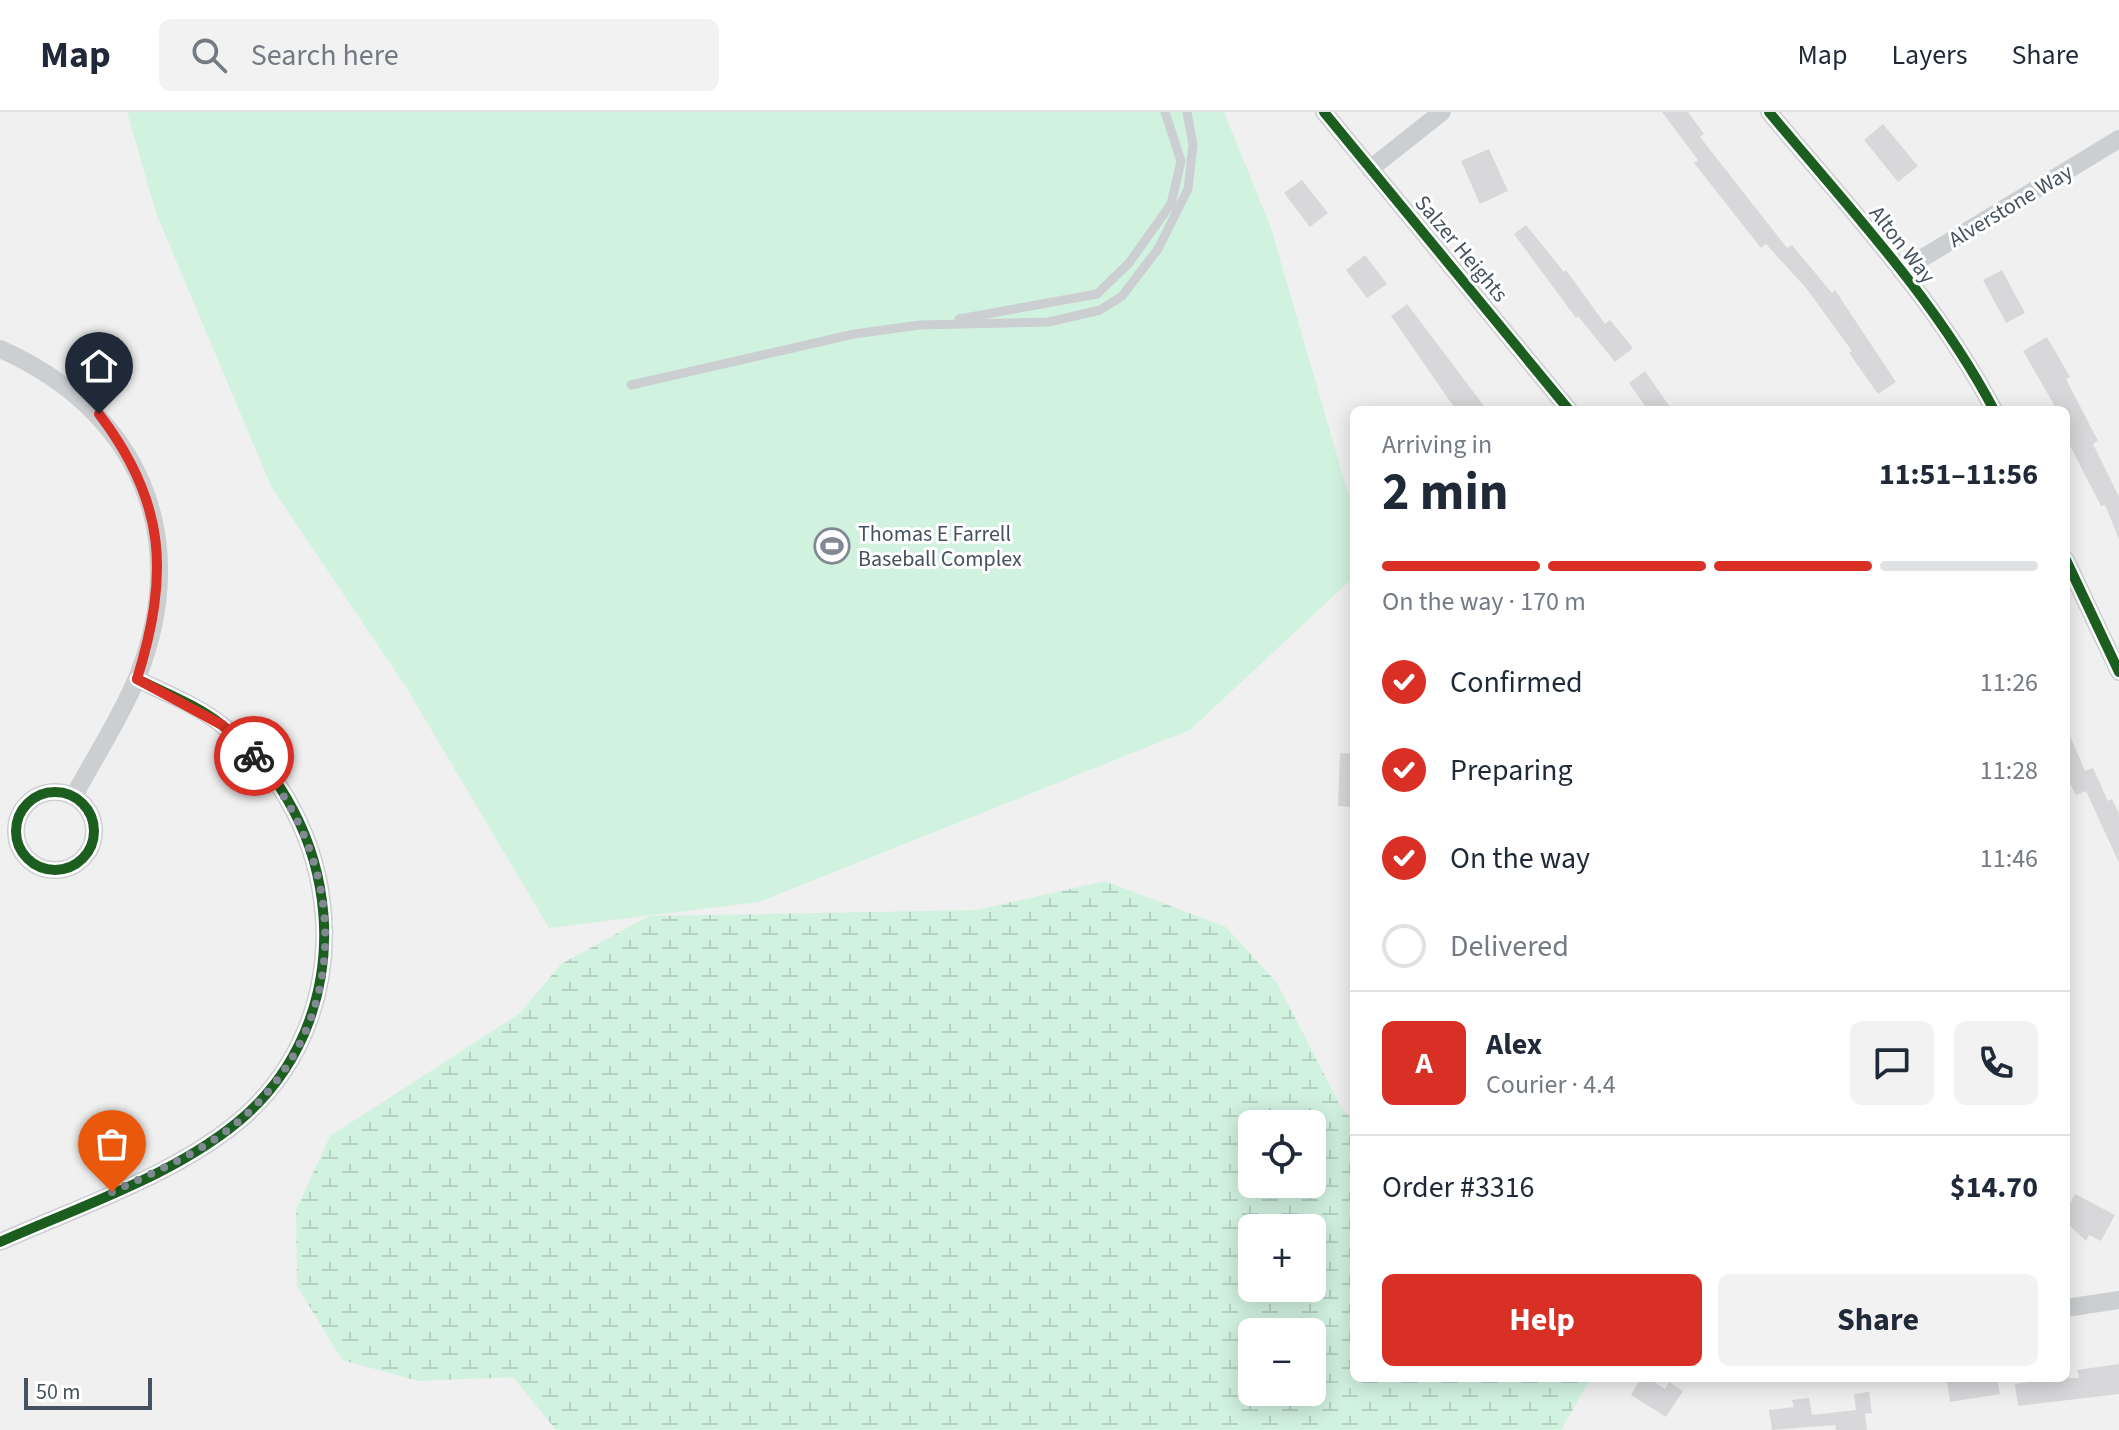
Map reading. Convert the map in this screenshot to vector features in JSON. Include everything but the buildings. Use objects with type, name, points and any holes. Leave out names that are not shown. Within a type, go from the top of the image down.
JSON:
[{"type":"street","name":"Salzer Heights","points":[[1324,112],[1566,406]]},
{"type":"street","points":[[1370,169],[1442,112]]},
{"type":"street","name":"Alton Way","points":[[1769,112],[1901,271],[1963,357],[1992,406]]},
{"type":"street","name":"Alverstone Way","points":[[1901,271],[2119,139]]},
{"type":"street","points":[[0,349],[36,365],[99,414],[126,450],[144,487],[156,534],[159,571],[156,609],[137,679],[74,796]]},
{"type":"street","points":[[2070,568],[2119,672]]},
{"type":"street","points":[[0,1242],[162,1169],[219,1136],[248,1113],[278,1079],[315,1007],[327,930],[323,895],[303,826],[291,804],[256,757],[222,725],[137,679]]},
{"type":"street","points":[[49,792],[74,796],[91,815],[94,828],[88,852],[68,868],[42,868],[31,862],[17,840],[19,815],[36,796],[49,792]]},
{"type":"street","points":[[2070,1307],[2119,1300]]},
{"type":"lane","points":[[631,385],[854,334],[1097,294],[1129,263],[1171,204],[1181,161],[1165,112]]},
{"type":"lane","points":[[920,325],[1049,322],[1100,310],[1122,296],[1158,249],[1188,189],[1193,145],[1187,112]]},
{"type":"green space","name":"Thomas E Farrell Baseball Complex","points":[[127,112],[1224,112],[1271,228],[1350,500],[1350,581],[1190,730],[759,902],[549,928],[407,689],[271,486],[156,213]]},
{"type":"green space","points":[[1105,881],[1226,927],[1277,983],[1342,1109],[1350,1117],[1350,1382],[1589,1382],[1561,1430],[556,1430],[513,1377],[418,1381],[342,1360],[297,1286],[296,1210],[330,1136],[519,1014],[561,964],[649,916],[976,910]]},
{"type":"cycle path","points":[[1324,112],[1566,406]]},
{"type":"cycle path","points":[[1769,112],[1918,292],[1992,406]]},
{"type":"cycle path","points":[[2070,568],[2119,672]]},
{"type":"cycle path","points":[[0,1242],[161,1171],[221,1135],[247,1114],[284,1070],[309,1021],[322,968],[323,914],[314,861],[293,810],[263,764],[222,725],[192,705],[137,679]]},
{"type":"cycle path","points":[[55,792],[70,795],[83,803],[91,816],[94,831],[91,846],[83,859],[70,867],[55,870],[40,867],[27,859],[19,846],[16,831],[19,816],[27,803],[40,795],[55,792]]},
{"type":"way so far","points":[[112,1192],[189,1155],[248,1113],[278,1079],[299,1045],[315,1007],[327,930],[315,862],[303,826],[284,793],[254,756]]},
{"type":"place","name":"Thomas E Farrell Baseball Complex","points":[[832,546]]},
{"type":"route","points":[[99,414],[126,450],[144,487],[156,534],[159,571],[156,609],[137,679],[187,703],[222,725],[254,756]]}]
